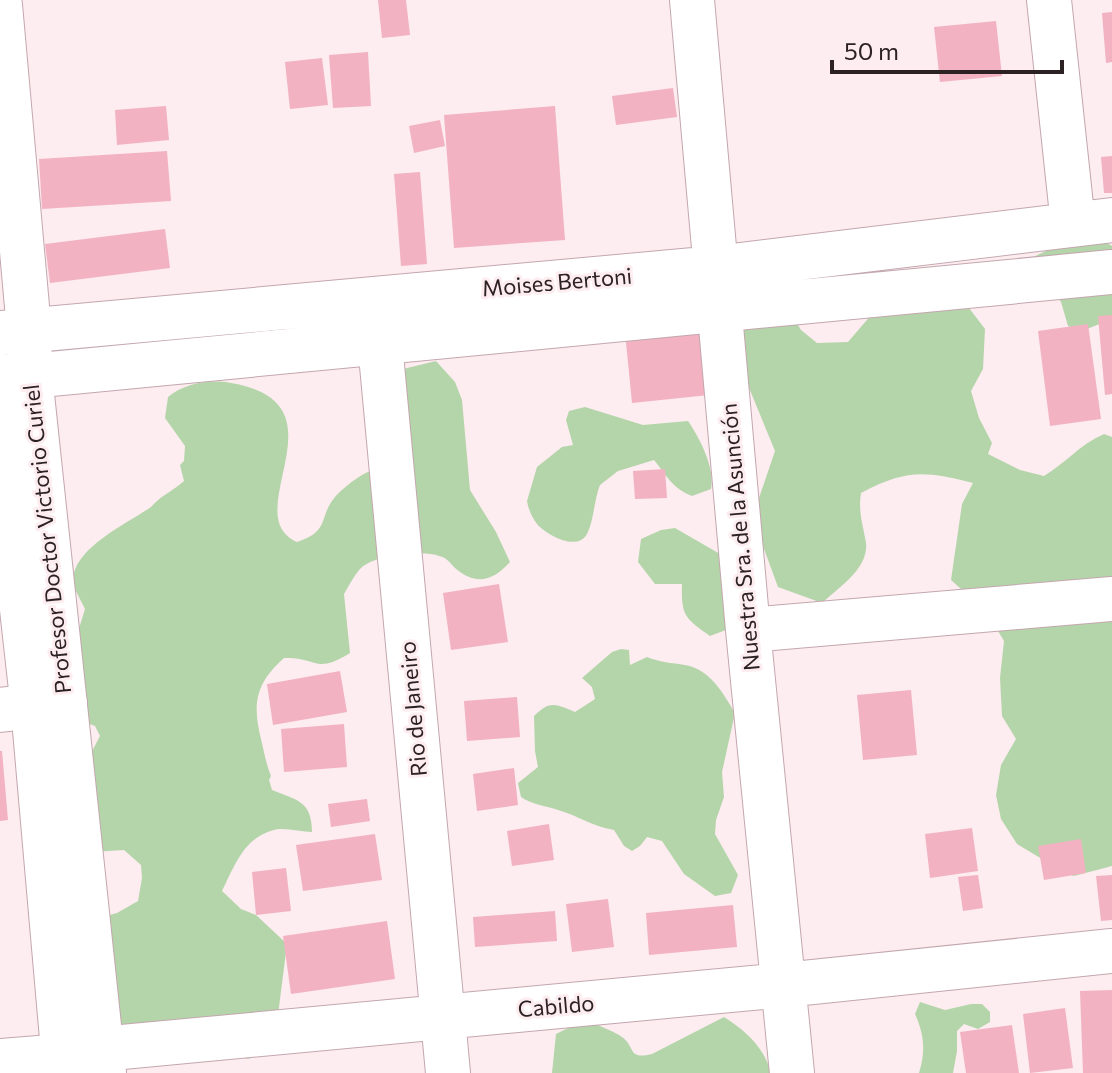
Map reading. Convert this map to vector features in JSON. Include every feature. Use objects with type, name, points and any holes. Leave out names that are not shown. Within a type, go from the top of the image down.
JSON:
[{"type":"street","name":"Nuestra Sra. de la Asunción","points":[[692,0],[748,630],[792,1073]]},
{"type":"street","points":[[1049,0],[1092,222]]},
{"type":"street","name":"Profesor Doctor Victorio Curiel","points":[[0,5],[15,376],[33,706]]},
{"type":"street","name":"Moises Bertoni","points":[[14,331],[716,268],[1092,222]]},
{"type":"street","name":"Moises Bertoni","points":[[15,376],[380,344],[1112,272]]},
{"type":"street","name":"Rio de Janeiro","points":[[380,344],[448,1073]]},
{"type":"street","name":"Profesor Doctor Victorio Curiel","points":[[0,413],[33,706],[83,1063]]},
{"type":"street","points":[[748,630],[1112,599]]},
{"type":"street","name":"Cabildo","points":[[0,1061],[83,1063],[442,1017],[1112,951]]},
{"type":"green space","points":[[1104,241],[1112,246],[1112,319],[1082,331],[1068,326],[1061,302],[1027,260],[1050,249]]},
{"type":"green space","points":[[783,300],[801,330],[817,343],[848,342],[872,314],[966,304],[985,329],[983,369],[971,391],[979,418],[992,443],[988,454],[1020,470],[1044,476],[1095,438],[1104,434],[1112,437],[1112,866],[1074,876],[1067,874],[1017,844],[1001,819],[996,795],[1001,765],[1016,739],[1002,716],[1000,678],[1004,641],[970,597],[951,580],[962,504],[973,483],[916,474],[891,480],[861,493],[860,512],[866,552],[851,577],[822,603],[778,587],[757,530],[758,501],[775,451],[738,361],[743,320]]},
{"type":"green space","points":[[436,361],[455,382],[462,400],[470,490],[510,562],[484,579],[463,574],[446,559],[428,554],[390,556],[368,563],[358,571],[344,594],[350,653],[323,664],[284,658],[262,685],[257,704],[258,726],[272,790],[306,808],[312,832],[278,829],[255,839],[241,854],[222,891],[241,909],[256,915],[287,944],[277,1023],[251,1058],[247,1059],[229,1049],[205,1017],[200,1017],[187,1033],[114,1041],[102,917],[117,913],[138,901],[141,865],[124,850],[60,854],[89,757],[100,736],[95,726],[81,721],[77,635],[85,609],[74,585],[74,573],[80,561],[101,539],[151,507],[184,481],[180,465],[184,461],[185,446],[165,418],[168,397],[175,392],[198,383],[231,383],[266,394],[283,412],[288,435],[277,508],[281,528],[297,542],[315,533],[335,497],[354,480],[372,470],[400,466],[413,460],[402,429],[399,370]]},
{"type":"green space","points":[[585,407],[643,425],[688,421],[709,463],[711,489],[692,496],[685,493],[670,481],[654,460],[618,471],[600,485],[587,534],[582,539],[569,542],[548,533],[535,522],[527,501],[537,467],[562,447],[573,445],[566,420],[569,411]]},
{"type":"green space","points":[[675,528],[720,554],[739,625],[710,636],[686,615],[682,603],[682,584],[655,584],[638,562],[641,539],[661,530]]},
{"type":"green space","points":[[629,650],[630,665],[647,657],[702,671],[715,683],[735,713],[722,772],[724,797],[715,834],[738,875],[731,893],[715,896],[684,874],[662,841],[647,837],[632,851],[624,846],[614,830],[521,797],[518,783],[538,767],[534,716],[553,705],[575,712],[595,699],[592,687],[582,678],[612,652]]},
{"type":"green space","points":[[920,1002],[945,1010],[982,1004],[990,1012],[990,1022],[978,1029],[964,1024],[957,1031],[953,1073],[919,1073],[923,1043],[915,1014]]},
{"type":"green space","points":[[724,1017],[753,1040],[764,1055],[771,1073],[552,1073],[556,1034],[586,1019],[619,1035],[635,1054],[644,1055],[652,1054]]},
{"type":"building","points":[[378,0],[406,0],[410,35],[382,38]]},
{"type":"building","points":[[1112,12],[1112,62],[1106,63],[1102,13]]},
{"type":"building","points":[[996,21],[1002,76],[940,82],[934,27]]},
{"type":"building","points":[[368,52],[371,106],[333,108],[329,55]]},
{"type":"building","points":[[322,58],[328,105],[290,109],[285,62]]},
{"type":"building","points":[[673,88],[677,117],[616,125],[612,96]]},
{"type":"building","points":[[166,106],[169,140],[117,145],[115,110]]},
{"type":"building","points":[[555,106],[565,240],[454,248],[444,115]]},
{"type":"building","points":[[440,120],[445,146],[414,153],[409,126]]},
{"type":"building","points":[[167,151],[171,201],[42,209],[39,159]]},
{"type":"building","points":[[1112,156],[1112,193],[1104,193],[1101,157]]},
{"type":"building","points":[[420,172],[427,264],[401,266],[394,174]]},
{"type":"building","points":[[165,229],[170,268],[50,283],[45,244]]},
{"type":"building","points":[[700,313],[709,395],[632,403],[624,322]]},
{"type":"building","points":[[1112,315],[1112,394],[1105,395],[1098,316]]},
{"type":"building","points":[[1088,324],[1101,419],[1050,426],[1038,331]]},
{"type":"building","points":[[665,469],[667,498],[635,499],[633,471]]},
{"type":"building","points":[[499,584],[508,642],[451,650],[443,593]]},
{"type":"building","points":[[340,671],[347,712],[273,725],[267,684]]},
{"type":"building","points":[[911,690],[917,755],[863,760],[857,695]]},
{"type":"building","points":[[517,697],[520,737],[467,741],[464,701]]},
{"type":"building","points":[[344,724],[347,767],[284,772],[281,729]]},
{"type":"building","points":[[0,751],[8,820],[0,821]]},
{"type":"building","points":[[514,768],[518,805],[477,811],[473,774]]},
{"type":"building","points":[[367,799],[370,821],[331,827],[328,804]]},
{"type":"building","points":[[549,824],[554,860],[512,866],[507,831]]},
{"type":"building","points":[[972,828],[978,871],[930,878],[925,834]]},
{"type":"building","points":[[375,834],[382,880],[303,891],[296,845]]},
{"type":"building","points":[[1081,839],[1086,873],[1044,880],[1038,846]]},
{"type":"building","points":[[286,868],[291,911],[256,915],[252,872]]},
{"type":"building","points":[[978,875],[983,908],[963,911],[958,877]]},
{"type":"building","points":[[1112,875],[1112,920],[1101,921],[1096,876]]},
{"type":"building","points":[[608,899],[614,947],[572,952],[566,904]]},
{"type":"building","points":[[733,905],[737,947],[649,955],[646,913]]},
{"type":"building","points":[[555,911],[557,941],[475,947],[473,917]]},
{"type":"building","points":[[387,921],[395,979],[291,994],[283,936]]},
{"type":"building","points":[[1112,990],[1112,1073],[1083,1073],[1080,991]]},
{"type":"building","points":[[1065,1008],[1073,1068],[1030,1073],[1023,1014]]},
{"type":"building","points":[[1012,1025],[1019,1073],[966,1073],[960,1032]]}]
